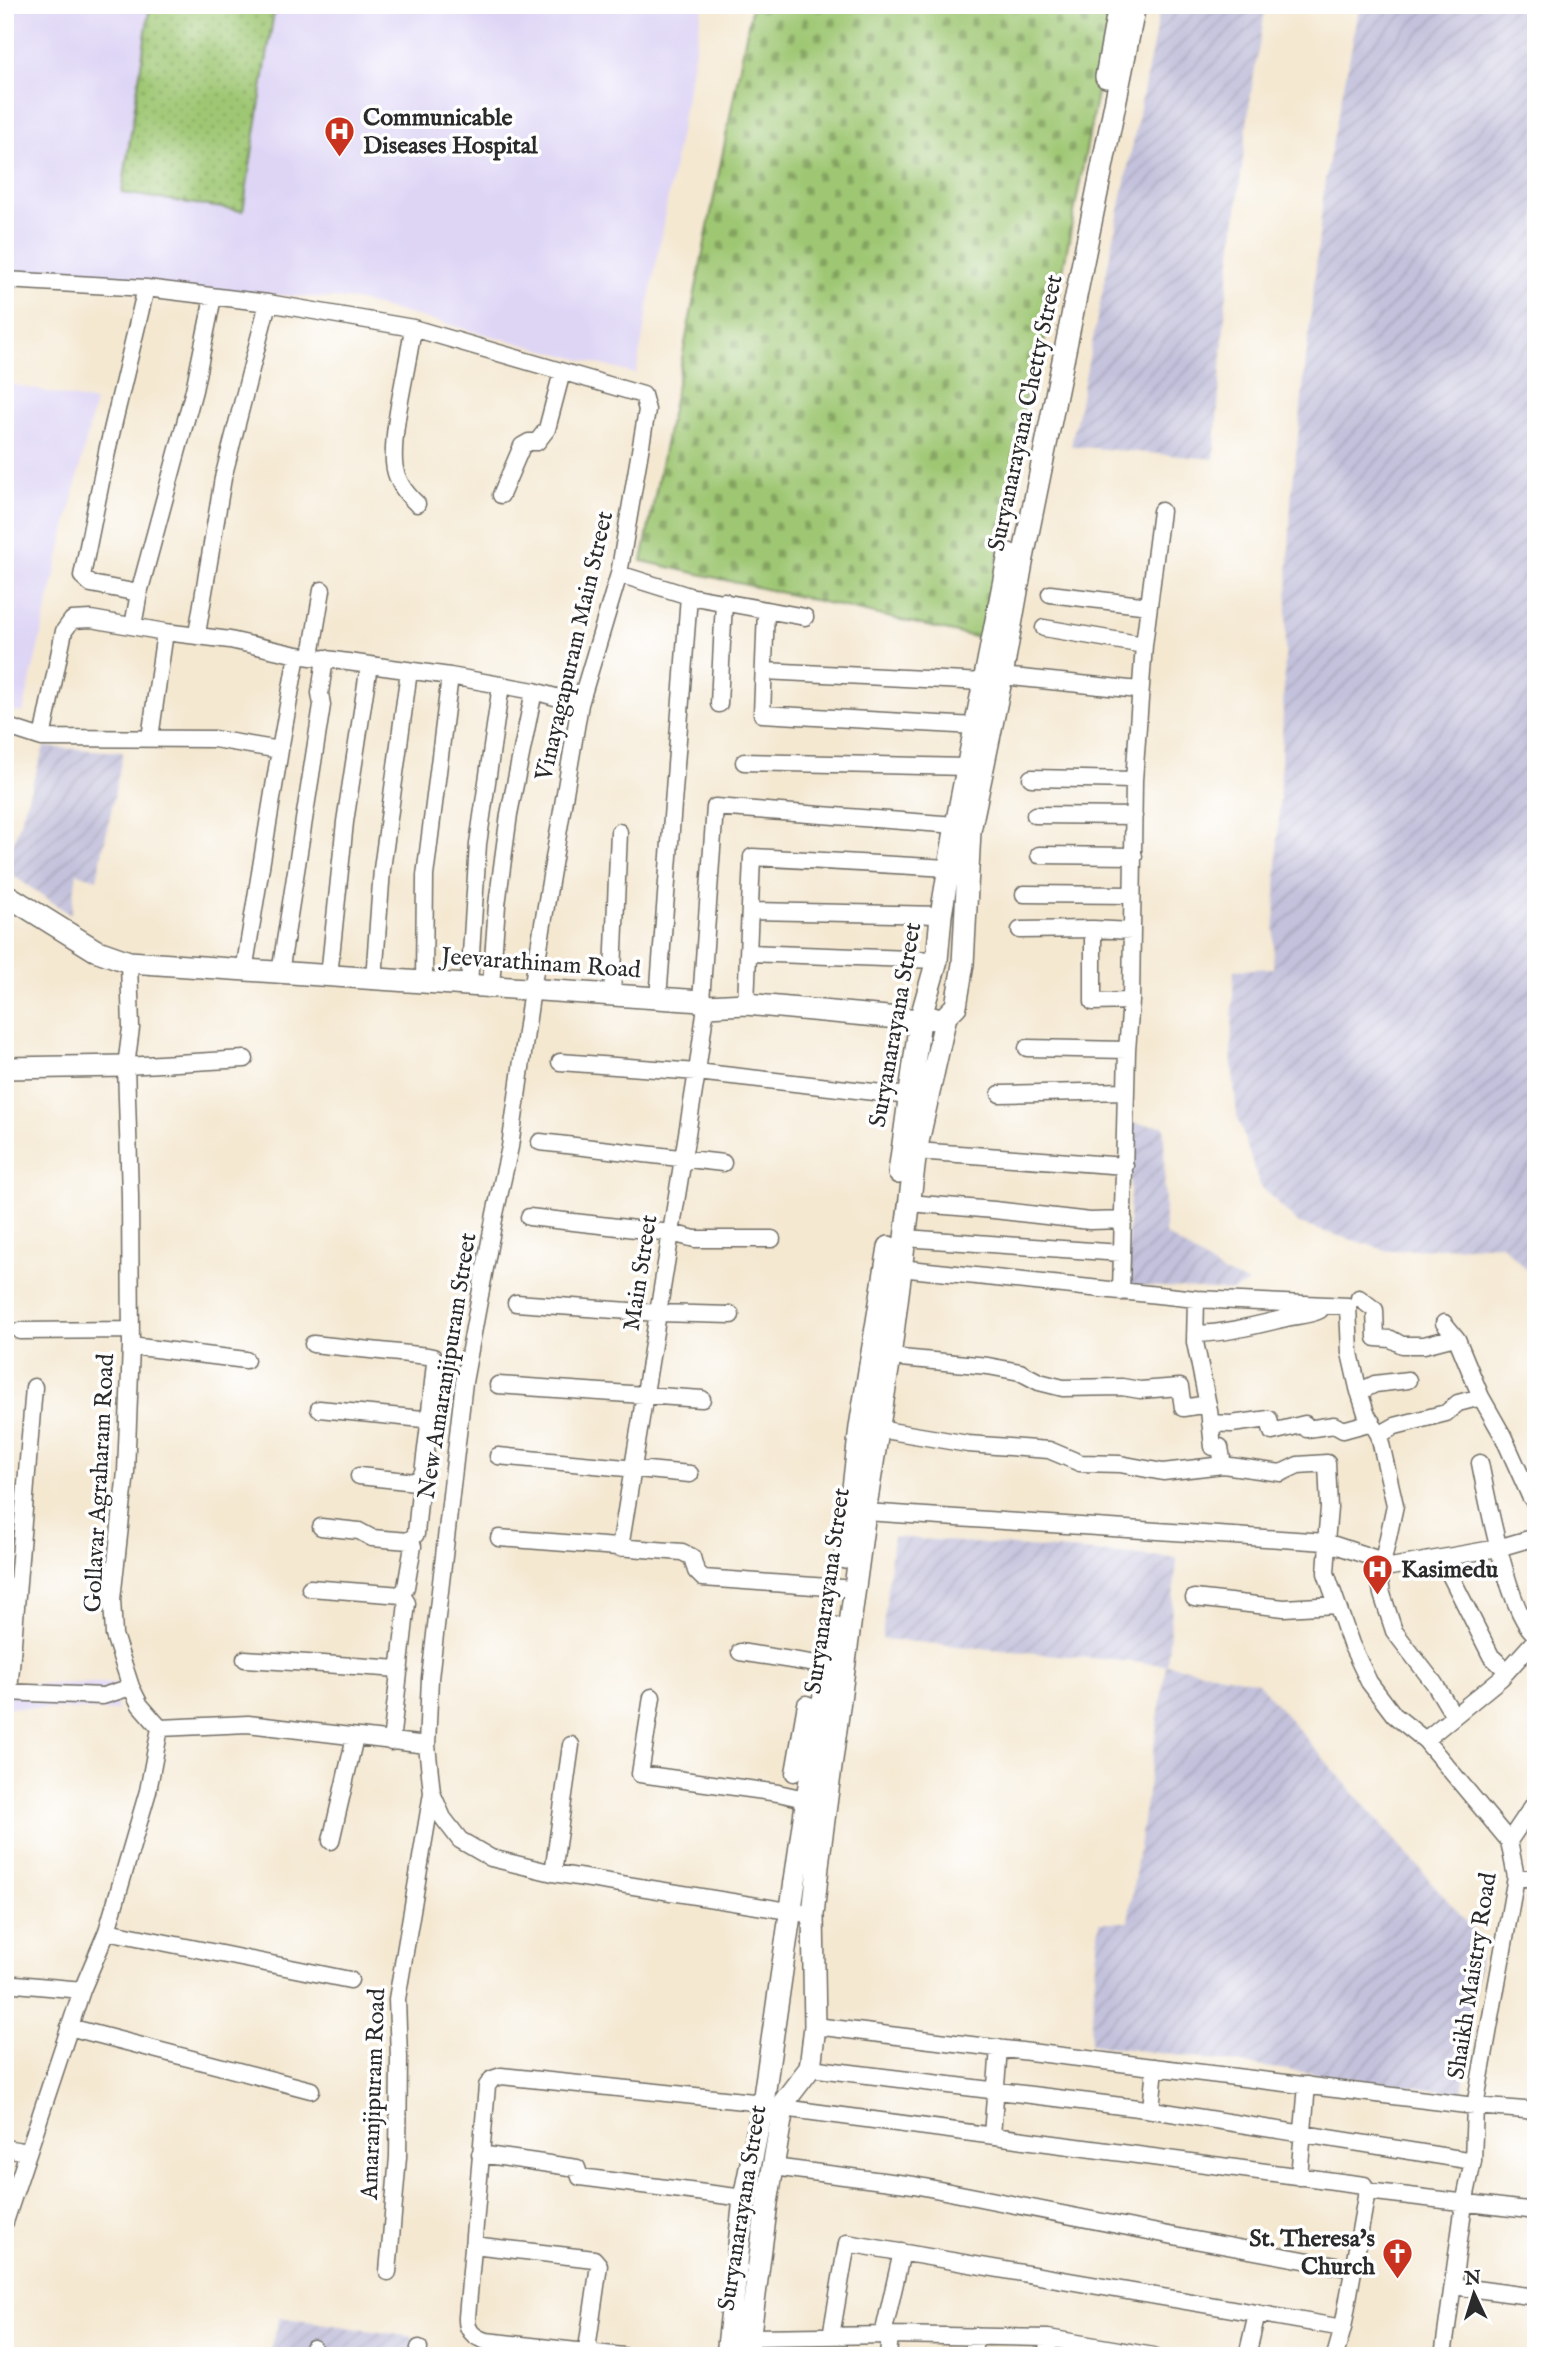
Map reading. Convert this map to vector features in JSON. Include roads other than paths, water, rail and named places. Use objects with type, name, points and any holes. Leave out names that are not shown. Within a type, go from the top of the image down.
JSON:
[{"type":"main road","name":"Suryanarayana Chetty Street","points":[[963,828],[1119,5]]},
{"type":"main road","name":"Suryanarayana Chetty Street","points":[[963,828],[967,767],[975,726],[993,679],[1022,563],[1135,5]]},
{"type":"main road","name":"Suryanarayana Street","points":[[773,2105],[784,2102],[810,2068],[816,2026],[802,1913],[806,1804],[842,1588],[860,1427],[888,1256],[920,1020],[937,960],[948,868],[963,828]]},
{"type":"main road","name":"Suryanarayana Street","points":[[749,2346],[773,2167],[773,2105],[890,1357],[916,1151],[946,1016],[956,1006],[963,964],[963,828]]},
{"type":"main road","name":"Jeevarathinam Road","points":[[5,894],[95,950],[130,962],[746,1004],[920,1020],[946,1016]]},
{"type":"main road","points":[[5,1068],[127,1066]]},
{"type":"main road","name":"Suryanarayana Street","points":[[727,2356],[744,2198],[773,2105]]},
{"type":"street","points":[[5,280],[146,288],[268,303],[413,328],[562,372],[547,429],[537,442],[522,446],[501,495]]},
{"type":"street","points":[[139,593],[91,584],[82,576],[108,447],[146,288]]},
{"type":"street","points":[[133,626],[139,593],[194,390],[213,297]]},
{"type":"street","points":[[197,634],[223,478],[268,303]]},
{"type":"street","points":[[413,328],[398,420],[394,464],[403,491],[416,504]]},
{"type":"street","name":"Vinayagapuram Main Street","points":[[532,989],[580,704],[618,574],[647,410],[643,395],[562,372]]},
{"type":"street","points":[[1121,1292],[1127,1050],[1131,1001],[1134,780],[1139,690],[1161,511]]},
{"type":"street","points":[[618,574],[689,596],[805,617]]},
{"type":"street","points":[[244,971],[279,750],[311,657],[322,590]]},
{"type":"street","points":[[1050,594],[1149,606]]},
{"type":"street","points":[[658,999],[689,596]]},
{"type":"street","points":[[719,704],[724,601]]},
{"type":"street","points":[[766,610],[762,714],[975,726]]},
{"type":"street","points":[[42,738],[64,631],[72,620],[91,619],[165,632],[197,634],[311,657],[501,684],[580,704]]},
{"type":"street","points":[[1044,628],[1144,645]]},
{"type":"street","points":[[150,738],[165,632]]},
{"type":"street","points":[[280,973],[322,705],[311,657]]},
{"type":"street","points":[[329,976],[345,822],[369,664]]},
{"type":"street","points":[[374,979],[382,869],[410,671]]},
{"type":"street","points":[[764,671],[993,679],[1139,690]]},
{"type":"street","points":[[424,982],[425,876],[450,676]]},
{"type":"street","points":[[469,985],[478,844],[501,684]]},
{"type":"street","points":[[491,986],[497,905],[509,814],[534,691]]},
{"type":"street","points":[[5,726],[42,738],[214,739],[279,750]]},
{"type":"street","points":[[744,762],[967,767]]},
{"type":"street","points":[[1031,778],[1134,780]]},
{"type":"street","name":"Main Street","points":[[620,1548],[697,1072],[716,807],[963,828]]},
{"type":"street","points":[[1035,815],[1134,816]]},
{"type":"street","points":[[612,996],[619,832]]},
{"type":"street","points":[[1039,855],[1134,856]]},
{"type":"street","points":[[746,1004],[752,857],[948,868]]},
{"type":"street","points":[[1024,894],[1132,895]]},
{"type":"street","points":[[750,911],[941,915]]},
{"type":"street","points":[[1093,929],[1093,1002],[1131,1001]]},
{"type":"street","points":[[1020,930],[1132,931]]},
{"type":"street","points":[[749,953],[937,960]]},
{"type":"street","name":"Gollavar Agraharam Road","points":[[130,962],[131,1028],[127,1066],[131,1338],[127,1472],[112,1599],[114,1635],[131,1687],[140,1705],[160,1728]]},
{"type":"street","name":"New Amaranjipuram Street","points":[[432,1793],[426,1745],[430,1678],[464,1382],[510,1147],[532,989]]},
{"type":"street","points":[[1027,1048],[1127,1050]]},
{"type":"street","points":[[127,1066],[245,1059]]},
{"type":"street","points":[[560,1062],[697,1072],[909,1096]]},
{"type":"street","points":[[1000,1094],[1126,1091]]},
{"type":"street","points":[[540,1142],[682,1156],[723,1163]]},
{"type":"street","points":[[916,1151],[1125,1166]]},
{"type":"street","points":[[909,1203],[1090,1221],[1124,1220]]},
{"type":"street","points":[[529,1217],[671,1233],[695,1239],[772,1239]]},
{"type":"street","points":[[905,1238],[1121,1254]]},
{"type":"street","points":[[900,1268],[1196,1299],[1348,1307],[1350,1353],[1359,1392],[1375,1428],[1395,1505],[1384,1564],[1379,1575],[1381,1594],[1394,1631],[1434,1683],[1454,1716]]},
{"type":"street","points":[[1359,1298],[1375,1310],[1376,1338],[1391,1339],[1402,1345],[1424,1345],[1455,1337]]},
{"type":"street","points":[[878,1429],[968,1444],[1049,1450],[1080,1463],[1120,1464],[1163,1472],[1223,1465],[1220,1447],[1213,1447],[1195,1334],[1196,1299]]},
{"type":"street","points":[[516,1303],[731,1315]]},
{"type":"street","points":[[1195,1334],[1249,1328],[1285,1318],[1309,1315],[1324,1306]]},
{"type":"street","points":[[1444,1323],[1455,1337],[1480,1397],[1503,1436],[1536,1504]]},
{"type":"street","points":[[20,1331],[131,1338],[246,1360]]},
{"type":"street","points":[[313,1344],[433,1357],[436,1366],[430,1411],[423,1419]]},
{"type":"street","points":[[890,1357],[988,1366],[1020,1372],[1039,1382],[1063,1388],[1122,1387],[1140,1390],[1180,1387],[1183,1408],[1208,1404]]},
{"type":"street","points":[[1359,1392],[1374,1384],[1408,1380]]},
{"type":"street","points":[[498,1385],[702,1399]]},
{"type":"street","points":[[34,1387],[7,1692],[103,1696],[131,1687]]},
{"type":"street","points":[[1210,1423],[1231,1424],[1269,1419],[1272,1432],[1305,1423],[1307,1429],[1334,1425],[1343,1430],[1375,1428],[1395,1426],[1446,1413],[1458,1403],[1480,1397]]},
{"type":"street","points":[[319,1409],[423,1419],[429,1425],[423,1473],[416,1482]]},
{"type":"street","points":[[498,1456],[690,1474]]},
{"type":"street","name":"Shaikh Maistry Road","points":[[1223,1465],[1281,1473],[1298,1465],[1327,1463],[1329,1508],[1326,1573],[1351,1644],[1369,1682],[1394,1714],[1425,1740],[1509,1841],[1516,1877],[1475,2106],[1473,2161],[1443,2356]]},
{"type":"street","points":[[1425,1740],[1507,1671],[1536,1637],[1524,1623],[1498,1548],[1480,1463]]},
{"type":"street","points":[[359,1476],[416,1482],[421,1487],[416,1534],[409,1541]]},
{"type":"street","points":[[864,1512],[1327,1543],[1384,1564],[1442,1559],[1536,1537]]},
{"type":"street","points":[[321,1527],[359,1531],[372,1538],[409,1541],[413,1546],[407,1587],[402,1595]]},
{"type":"street","points":[[499,1538],[688,1553],[703,1578],[842,1588]]},
{"type":"street","points":[[1442,1559],[1491,1656],[1507,1671]]},
{"type":"street","points":[[310,1588],[402,1595]]},
{"type":"street","points":[[391,1742],[407,1603],[402,1595]]},
{"type":"street","points":[[1194,1598],[1284,1608],[1336,1605]]},
{"type":"street","points":[[740,1652],[829,1667]]},
{"type":"street","points":[[245,1659],[400,1669]]},
{"type":"street","points":[[652,1698],[640,1774],[766,1791],[796,1797],[806,1804]]},
{"type":"street","points":[[794,1773],[806,1704],[821,1709]]},
{"type":"street","points":[[5,2222],[69,2026],[107,1931],[148,1791],[160,1728],[248,1724],[426,1745]]},
{"type":"street","points":[[331,1841],[355,1737]]},
{"type":"street","points":[[554,1872],[571,1745]]},
{"type":"street","points":[[432,1793],[443,1818],[460,1840],[491,1857],[554,1872],[802,1913]]},
{"type":"street","name":"Amaranjipuram Road","points":[[388,2272],[398,2157],[397,1999],[432,1793]]},
{"type":"street","points":[[1509,1841],[1536,1801]]},
{"type":"street","points":[[1516,1877],[1536,1879]]},
{"type":"street","points":[[107,1931],[349,1980]]},
{"type":"street","points":[[5,1983],[82,1990]]},
{"type":"street","points":[[69,2026],[311,2090]]},
{"type":"street","points":[[816,2026],[1475,2106],[1536,2111]]},
{"type":"street","points":[[992,2135],[999,2048]]},
{"type":"street","points":[[1150,2110],[1155,2067]]},
{"type":"street","points":[[810,2068],[1150,2110],[1473,2161]]},
{"type":"street","points":[[622,2356],[485,2348],[466,2324],[487,2086],[492,2079],[501,2076],[773,2105],[1364,2185],[1367,2190],[1343,2328],[1335,2356]]},
{"type":"street","points":[[1298,2177],[1307,2085]]},
{"type":"street","points":[[5,2148],[28,2152]]},
{"type":"street","points":[[480,2154],[577,2168],[580,2177],[744,2198]]},
{"type":"street","points":[[773,2167],[914,2185],[1353,2269]]},
{"type":"street","points":[[1367,2190],[1536,2211]]},
{"type":"street","points":[[831,2336],[848,2243],[1343,2328]]},
{"type":"street","points":[[473,2245],[594,2259],[600,2272],[586,2354]]},
{"type":"street","points":[[888,2356],[886,2335],[902,2252]]},
{"type":"street","points":[[1452,2286],[1536,2297]]},
{"type":"street","points":[[1247,2356],[1257,2313]]},
{"type":"street","points":[[749,2346],[831,2336],[975,2336],[1048,2338],[1154,2356]]},
{"type":"street","points":[[973,2356],[975,2336]]},
{"type":"street","points":[[1046,2356],[1048,2338]]},
{"type":"place","name":"Communicable Diseases Hospital","points":[[340,159]]},
{"type":"place","name":"Kasimedu","points":[[1378,1597]]},
{"type":"place","name":"St. Theresa's Church","points":[[1398,2280]]}]
